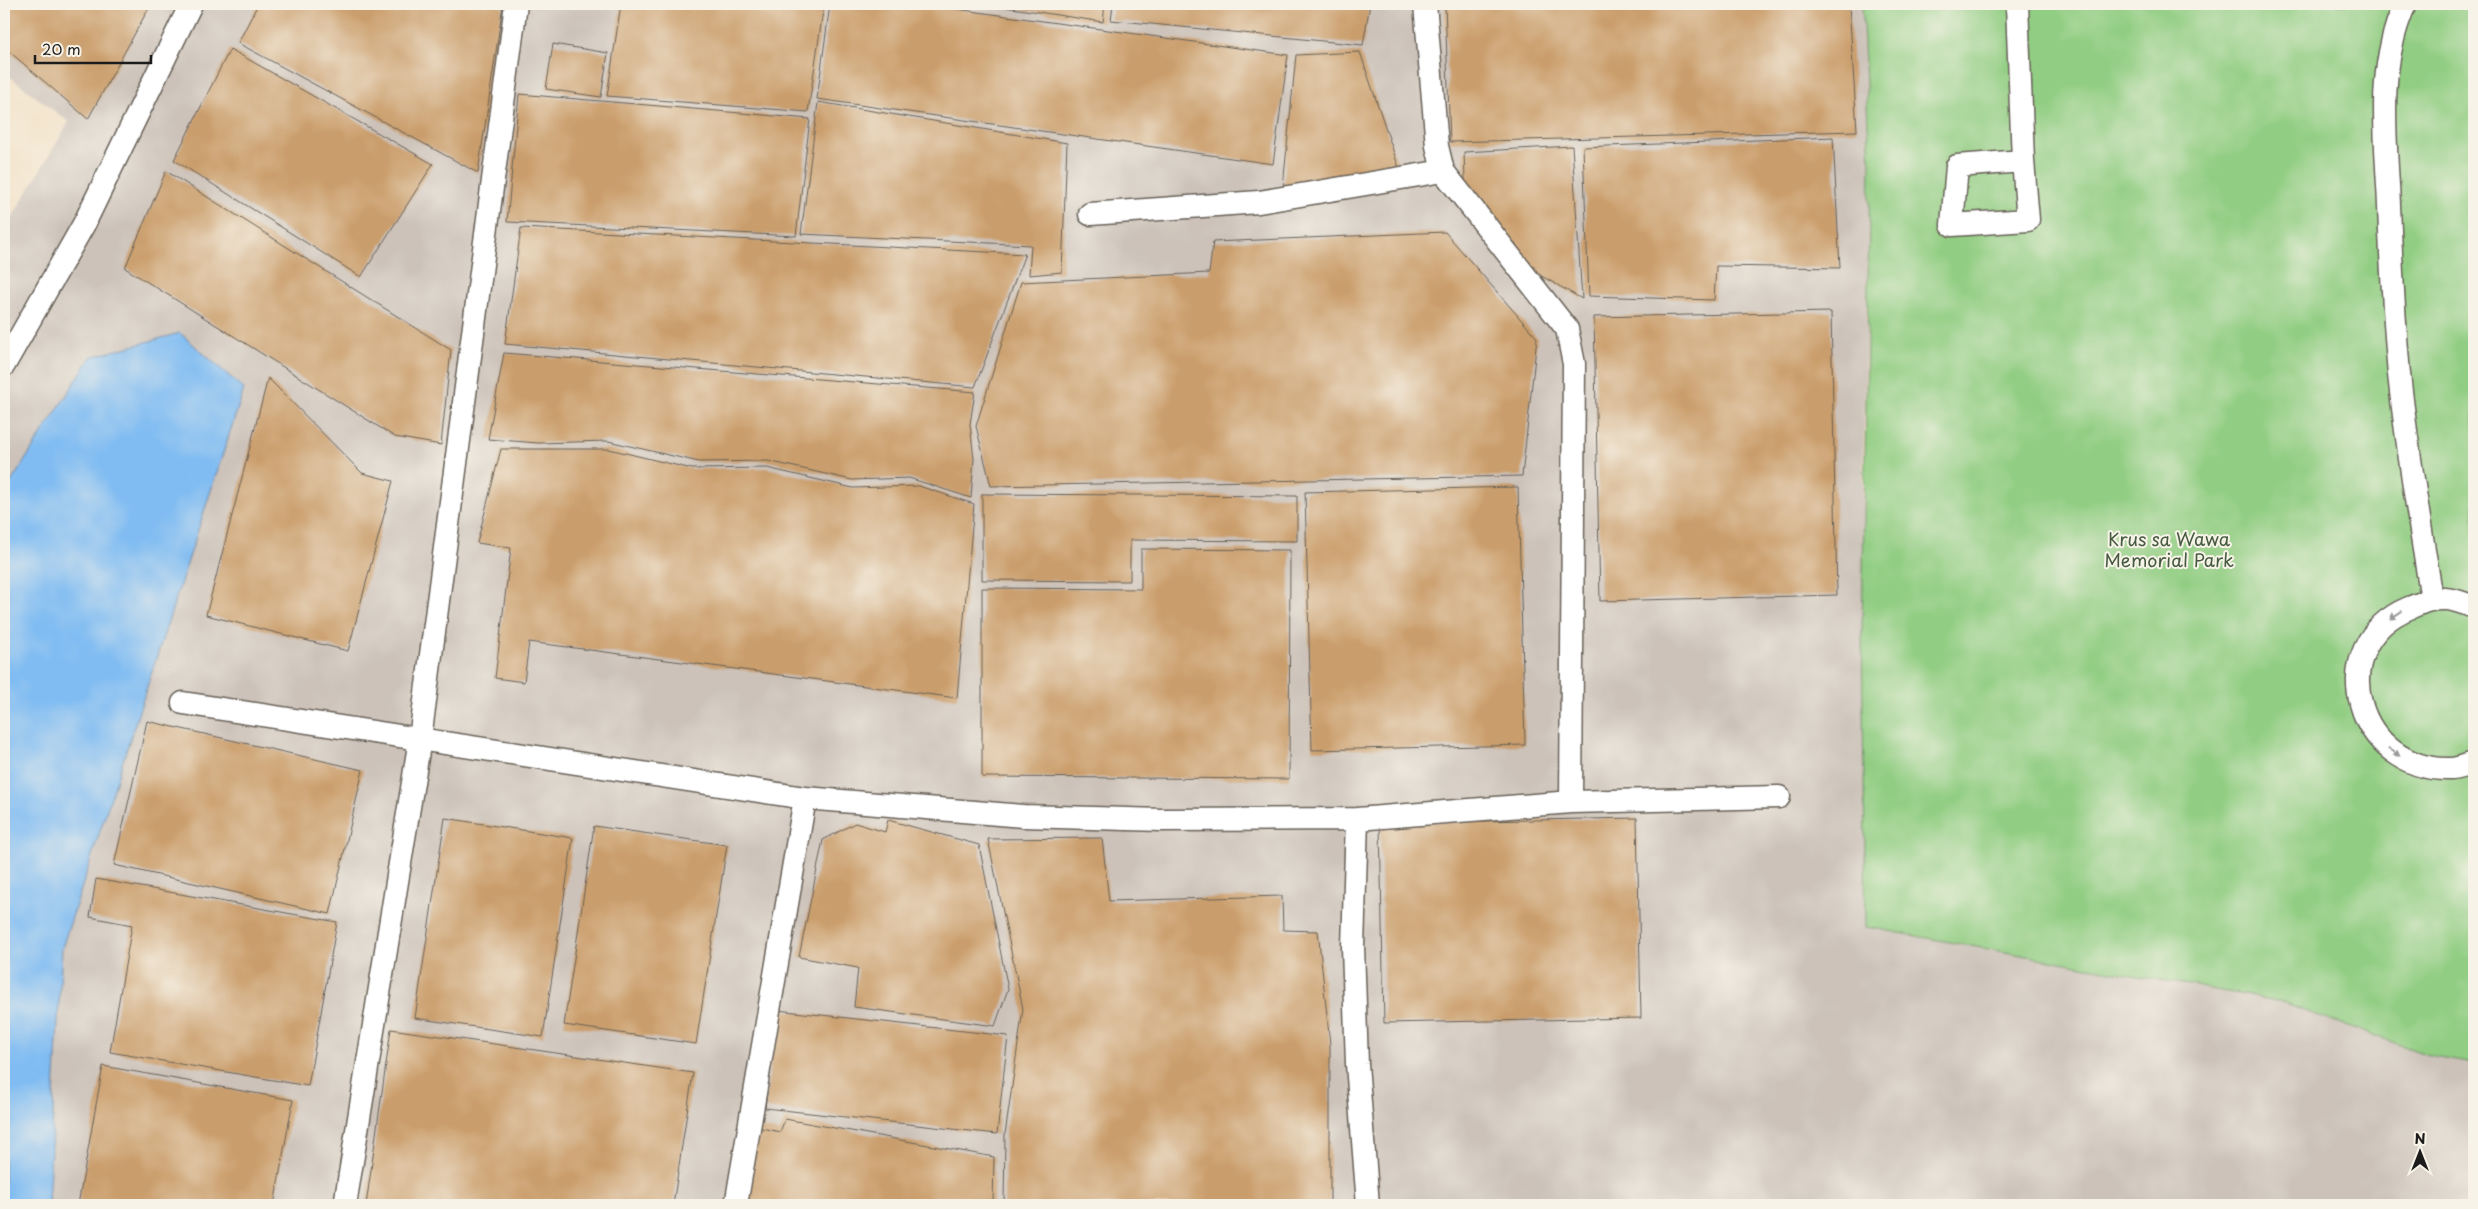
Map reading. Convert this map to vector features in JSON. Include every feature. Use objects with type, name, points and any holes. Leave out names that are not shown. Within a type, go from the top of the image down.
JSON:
[{"type":"lane","points":[[4,365],[84,224],[191,4]]},
{"type":"lane","points":[[345,1205],[420,739],[516,4]]},
{"type":"lane","points":[[1424,4],[1436,146],[1443,171],[1567,329],[1574,364],[1571,802]]},
{"type":"lane","points":[[2017,4],[2023,161]]},
{"type":"lane","points":[[2405,4],[2394,29],[2384,89],[2391,254],[2400,382],[2409,458],[2432,599]]},
{"type":"lane","points":[[1090,214],[1259,202],[1443,171]]},
{"type":"lane","points":[[2474,606],[2447,599],[2432,599],[2395,614],[2373,635],[2362,659],[2358,689],[2361,707],[2374,734],[2393,753],[2420,766],[2454,769],[2474,763]]},
{"type":"lane","points":[[183,703],[805,798],[1023,816],[1162,820],[1356,819],[1571,802],[1779,796]]},
{"type":"lane","points":[[736,1205],[805,798]]},
{"type":"lane","points":[[1356,819],[1353,947],[1356,1064],[1368,1205]]},
{"type":"shaded area","points":[[4,4],[1862,4],[1870,165],[1863,467],[1866,927],[2277,1001],[2434,1057],[2474,1064],[2474,1205],[4,1205],[4,231],[69,122],[4,72]]},
{"type":"green space","name":"Krus sa Wawa Memorial Park","points":[[1862,4],[2474,4],[2474,1064],[2434,1057],[2277,1001],[1866,927],[1862,633],[1870,165]]},
{"type":"water","points":[[180,333],[244,389],[62,948],[48,1205],[4,1205],[4,493],[91,357]]},
{"type":"building","points":[[4,4],[151,4],[88,119],[4,47]]},
{"type":"building","points":[[258,4],[503,4],[478,173],[238,43]]},
{"type":"building","points":[[621,4],[824,4],[808,112],[607,96]]},
{"type":"building","points":[[830,4],[920,4],[1288,55],[1273,164],[817,99]]},
{"type":"building","points":[[986,4],[1105,4],[1103,22]]},
{"type":"building","points":[[1113,4],[1370,4],[1363,45],[1111,20]]},
{"type":"building","points":[[1445,4],[1849,4],[1857,131],[1450,142]]},
{"type":"building","points":[[553,44],[608,53],[601,97],[546,89]]},
{"type":"building","points":[[230,49],[433,164],[361,277],[174,160]]},
{"type":"building","points":[[1360,52],[1400,171],[1283,187],[1296,55]]},
{"type":"building","points":[[519,94],[810,119],[796,236],[507,222]]},
{"type":"building","points":[[818,102],[1067,143],[1062,272],[1029,275],[1031,245],[801,234]]},
{"type":"building","points":[[1833,137],[1840,268],[1716,266],[1714,300],[1589,296],[1583,147]]},
{"type":"building","points":[[1572,146],[1582,299],[1531,270],[1465,180],[1464,152]]},
{"type":"building","points":[[166,171],[451,350],[441,445],[395,437],[125,268]]},
{"type":"building","points":[[521,228],[1025,254],[975,387],[505,344]]},
{"type":"building","points":[[1445,232],[1537,338],[1522,476],[991,486],[976,426],[1021,282],[1209,273],[1213,242]]},
{"type":"building","points":[[1831,312],[1837,595],[1600,601],[1594,317]]},
{"type":"building","points":[[504,353],[975,392],[970,424],[974,459],[971,498],[909,478],[852,480],[768,461],[699,462],[608,441],[538,443],[488,439]]},
{"type":"building","points":[[268,378],[362,473],[393,481],[348,651],[206,615]]},
{"type":"building","points":[[501,449],[609,449],[692,469],[767,468],[853,488],[919,486],[974,504],[957,698],[529,642],[524,682],[495,678],[511,548],[477,543]]},
{"type":"building","points":[[1518,487],[1525,745],[1312,750],[1305,492]]},
{"type":"building","points":[[982,494],[1297,496],[1297,541],[1130,540],[1130,581],[982,580]]},
{"type":"building","points":[[1141,549],[1290,550],[1289,779],[982,777],[982,588],[1141,589]]},
{"type":"building","points":[[147,721],[363,770],[330,914],[114,865]]},
{"type":"building","points":[[445,818],[573,838],[543,1037],[415,1018]]},
{"type":"building","points":[[1637,818],[1641,1018],[1384,1023],[1380,823]]},
{"type":"building","points":[[888,820],[979,845],[1008,989],[995,1026],[854,1007],[858,968],[799,957],[823,840],[855,823],[885,832]]},
{"type":"building","points":[[594,826],[727,845],[696,1044],[564,1025]]},
{"type":"building","points":[[1102,838],[1109,901],[1282,896],[1283,930],[1318,931],[1330,1044],[1330,1205],[1004,1205],[1005,1135],[1023,1009],[988,839]]},
{"type":"building","points":[[96,879],[337,922],[308,1086],[110,1052],[132,925],[90,917]]},
{"type":"building","points":[[777,1010],[1008,1036],[997,1134],[765,1108]]},
{"type":"building","points":[[391,1029],[693,1073],[673,1205],[366,1205]]},
{"type":"building","points":[[103,1066],[293,1100],[274,1205],[78,1205]]},
{"type":"building","points":[[785,1119],[994,1157],[993,1205],[746,1205],[757,1127],[780,1132]]}]
